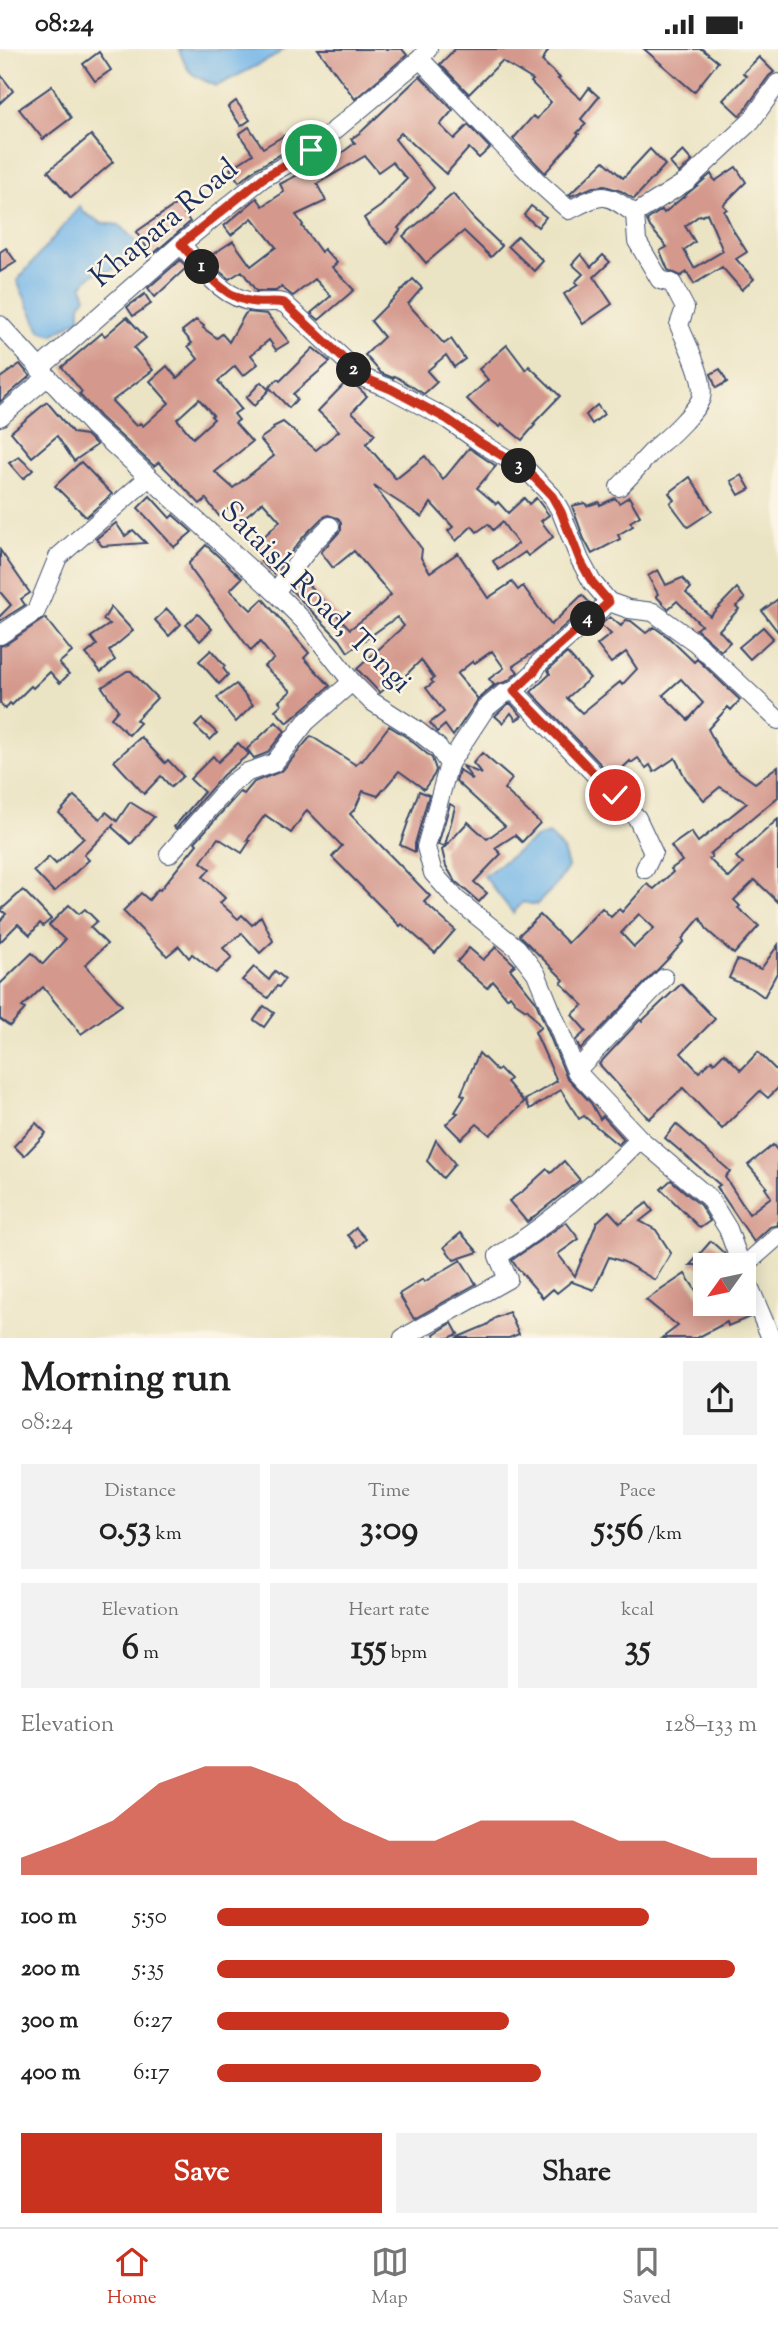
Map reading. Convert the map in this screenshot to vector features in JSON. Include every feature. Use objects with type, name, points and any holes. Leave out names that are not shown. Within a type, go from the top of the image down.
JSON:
[{"type":"street","points":[[424,54],[538,183],[569,210],[596,197],[612,198],[635,214]]},
{"type":"street","name":"Khapara Road","points":[[0,417],[181,244],[263,178],[311,150],[424,54]]},
{"type":"street","points":[[635,214],[687,181],[751,121],[778,83]]},
{"type":"street","points":[[619,487],[660,443],[671,436],[701,399],[701,378],[679,325],[685,308],[672,283],[660,280],[637,241],[635,214]]},
{"type":"street","points":[[181,244],[223,290],[235,297],[257,302],[271,300],[284,303],[364,378],[447,419],[528,471],[552,496],[580,560],[592,582],[609,602],[629,609],[653,612],[696,643],[778,720]]},
{"type":"street","name":"Sataish Road, Tongi","points":[[0,325],[92,425],[275,591],[371,701],[438,747],[449,764]]},
{"type":"street","points":[[0,635],[36,611],[58,557],[148,478]]},
{"type":"street","points":[[275,591],[330,526]]},
{"type":"street","points":[[609,602],[540,663],[514,691],[503,694],[485,709],[449,764],[426,847],[433,873],[456,899],[517,948],[536,973],[576,1071],[640,1139],[709,1198],[728,1229],[737,1253]]},
{"type":"street","points":[[169,854],[232,783],[248,772],[274,763],[306,722],[352,682]]},
{"type":"street","points":[[514,691],[637,818],[653,852],[646,869]]},
{"type":"street","points":[[576,1071],[664,978]]},
{"type":"street","points":[[403,1338],[508,1279],[498,1256],[533,1234],[569,1206],[640,1139]]},
{"type":"street","points":[[756,1254],[778,1236]]},
{"type":"street","points":[[756,1302],[771,1338]]},
{"type":"water","points":[[179,49],[284,49],[217,86],[188,70]]},
{"type":"water","points":[[80,206],[83,212],[102,223],[119,225],[137,242],[142,253],[108,272],[96,273],[90,277],[82,286],[86,297],[80,305],[80,318],[53,335],[40,331],[17,281]]},
{"type":"water","points":[[549,834],[563,850],[568,867],[556,885],[536,905],[523,902],[513,913],[484,876],[536,838]]},
{"type":"building","points":[[318,49],[402,49],[407,55],[355,99]]},
{"type":"building","points":[[455,49],[549,49],[542,61],[560,78],[558,79],[581,99],[589,88],[599,97],[581,119],[586,124],[577,133],[579,134],[545,173],[513,139],[533,116],[537,119],[551,102],[531,82],[533,80],[502,61],[469,94],[440,64]]},
{"type":"building","points":[[644,49],[702,49],[718,62],[694,92]]},
{"type":"building","points":[[99,52],[111,70],[95,81],[83,64]]},
{"type":"building","points":[[759,57],[774,72],[740,116],[723,100],[746,76],[743,73]]},
{"type":"building","points":[[0,74],[13,91],[0,103]]},
{"type":"building","points":[[420,76],[453,110],[440,125],[454,139],[468,125],[490,148],[479,158],[469,148],[446,174],[401,133],[395,139],[434,188],[398,228],[400,230],[388,244],[364,218],[381,206],[407,179],[392,162],[378,172],[365,156],[317,184],[326,201],[296,215],[321,252],[324,249],[337,263],[332,267],[354,290],[319,320],[311,313],[331,296],[315,279],[293,296],[281,287],[276,291],[256,291],[242,271],[229,279],[218,270],[210,256],[233,241],[251,266],[276,247],[252,218],[231,235],[224,226],[257,198],[263,206],[284,192],[280,184],[309,169],[311,172],[355,143],[351,139]]},
{"type":"building","points":[[52,86],[71,118],[43,139],[19,109]]},
{"type":"building","points":[[236,101],[250,120],[241,126],[228,107]]},
{"type":"building","points":[[249,127],[263,148],[285,135],[293,147],[239,182],[230,169],[253,154],[239,134]]},
{"type":"building","points":[[91,135],[113,162],[71,198],[48,171]]},
{"type":"building","points":[[650,149],[665,165],[634,199],[605,186],[569,195],[604,161],[623,178]]},
{"type":"building","points":[[683,151],[692,161],[679,173],[670,163]]},
{"type":"building","points":[[736,167],[746,182],[723,205],[727,209],[724,211],[733,230],[747,252],[736,259],[754,279],[742,290],[722,267],[694,284],[687,272],[681,276],[668,270],[660,251],[667,247],[647,220],[662,210],[664,213],[711,174],[715,181]],"holes":[[[707,213],[723,251],[694,268],[684,250],[695,242],[685,226]]]},
{"type":"building","points":[[453,194],[502,246],[491,257],[464,231],[426,263],[403,236]]},
{"type":"building","points":[[178,203],[190,222],[152,255],[136,232]]},
{"type":"building","points":[[531,206],[546,217],[538,227],[524,215]]},
{"type":"building","points":[[518,236],[543,261],[534,271],[508,246]]},
{"type":"building","points":[[6,248],[16,262],[0,272],[0,252]]},
{"type":"building","points":[[581,254],[591,267],[603,255],[610,262],[594,277],[612,304],[583,324],[564,294],[578,285],[575,282],[583,274],[572,264]]},
{"type":"building","points":[[180,260],[186,268],[155,297],[148,288]]},
{"type":"building","points":[[413,279],[422,288],[408,304],[444,344],[451,339],[465,359],[454,367],[446,355],[427,371],[437,382],[424,394],[395,376],[393,378],[381,373],[365,355],[384,337],[371,321]]},
{"type":"building","points":[[145,294],[151,304],[133,316],[127,307]]},
{"type":"building","points":[[245,314],[267,314],[289,342],[276,350],[269,340],[251,355],[258,364],[243,376],[235,366],[218,381],[241,409],[234,414],[239,420],[235,423],[252,442],[215,472],[233,488],[274,456],[260,439],[274,429],[273,427],[283,422],[316,450],[339,431],[318,411],[349,379],[367,396],[352,412],[375,434],[366,444],[396,479],[425,456],[443,480],[469,448],[496,466],[477,488],[496,504],[498,502],[508,513],[524,498],[529,504],[536,498],[549,515],[541,521],[553,537],[528,556],[525,552],[499,570],[493,561],[518,544],[502,522],[493,530],[488,524],[477,532],[472,526],[456,541],[448,531],[453,527],[431,503],[422,517],[374,486],[422,549],[421,558],[430,572],[458,553],[488,598],[512,582],[518,590],[523,586],[551,625],[582,595],[590,603],[537,650],[513,666],[518,672],[477,701],[453,736],[445,725],[437,732],[430,723],[444,712],[426,688],[433,683],[431,680],[434,678],[421,660],[395,686],[392,683],[380,693],[357,669],[404,626],[397,617],[348,652],[340,640],[291,590],[301,577],[350,629],[391,595],[354,551],[333,568],[321,552],[341,530],[338,518],[328,515],[322,518],[274,574],[261,562],[264,558],[253,547],[280,521],[263,502],[241,520],[231,507],[219,516],[206,499],[200,504],[159,462],[154,466],[100,417],[79,394],[82,392],[62,367],[102,333],[105,336],[127,317],[146,338],[134,348],[153,370],[112,401],[136,426],[140,423],[143,426],[169,403],[150,381],[167,366],[177,378],[198,359],[188,346],[192,343],[182,331],[196,320],[217,338],[222,334],[229,342]],"holes":[[[199,399],[214,419],[193,438],[177,419]],[[492,651],[504,668],[489,679],[494,685],[478,699],[457,674]]]},
{"type":"building","points":[[507,345],[526,370],[529,366],[560,396],[533,424],[535,425],[522,440],[502,424],[500,427],[467,399],[488,380],[479,369]]},
{"type":"building","points":[[313,348],[330,362],[293,394],[297,399],[289,408],[269,387],[278,379],[280,381]]},
{"type":"building","points":[[20,364],[30,376],[0,402],[0,378]]},
{"type":"building","points":[[720,369],[727,382],[716,388],[711,374]]},
{"type":"building","points":[[261,382],[269,390],[254,406],[246,398]]},
{"type":"building","points":[[47,402],[73,433],[86,435],[97,445],[74,461],[57,436],[32,457],[11,432]]},
{"type":"building","points":[[597,405],[604,414],[592,424],[586,415]]},
{"type":"building","points":[[19,457],[33,470],[23,479],[9,463]]},
{"type":"building","points":[[81,462],[112,494],[86,517],[55,486]]},
{"type":"building","points":[[742,475],[750,489],[739,495],[731,481]]},
{"type":"building","points":[[690,477],[712,511],[688,527],[670,503],[674,500],[669,493]]},
{"type":"building","points":[[150,496],[170,518],[173,515],[192,532],[174,547],[138,508]]},
{"type":"building","points":[[629,497],[640,516],[630,522],[633,526],[618,535],[620,539],[592,554],[572,506],[585,503],[587,506],[599,502],[600,505],[615,498],[619,503]]},
{"type":"building","points":[[116,523],[125,536],[133,530],[146,543],[102,546],[96,539]]},
{"type":"building","points":[[206,545],[242,578],[230,590],[251,610],[263,599],[309,653],[304,658],[330,686],[287,723],[275,710],[282,704],[279,701],[291,691],[264,666],[274,659],[260,642],[251,651],[190,568],[189,563]]},
{"type":"building","points":[[0,550],[30,593],[21,599],[25,605],[0,621],[0,616],[11,605],[0,592]]},
{"type":"building","points":[[658,570],[666,585],[682,578],[691,588],[686,593],[710,616],[737,588],[745,599],[736,606],[739,609],[719,630],[730,642],[721,651],[696,629],[701,625],[677,601],[668,609],[656,596],[658,594],[648,576]]},
{"type":"building","points":[[778,599],[778,632],[762,611]]},
{"type":"building","points":[[111,607],[133,631],[109,651],[115,660],[101,672],[86,654],[97,645],[91,637],[110,624],[103,620]]},
{"type":"building","points":[[167,609],[181,624],[169,636],[155,620]]},
{"type":"building","points":[[198,614],[212,629],[200,641],[186,625]]},
{"type":"building","points":[[610,617],[621,626],[626,620],[631,621],[646,633],[654,627],[694,662],[697,659],[740,700],[731,710],[728,707],[708,729],[722,756],[755,783],[778,766],[778,797],[710,854],[712,857],[709,859],[729,878],[743,864],[736,857],[778,819],[778,902],[755,880],[734,900],[740,906],[738,908],[759,926],[734,954],[708,931],[700,918],[669,958],[580,1050],[576,1040],[586,1031],[572,1015],[583,1005],[561,983],[564,980],[519,935],[540,915],[568,943],[602,908],[611,917],[619,909],[622,912],[647,884],[654,889],[673,872],[671,869],[682,861],[671,846],[691,832],[698,842],[747,803],[720,787],[704,800],[686,779],[675,758],[654,772],[650,765],[646,768],[638,758],[631,763],[630,761],[613,777],[531,692],[550,674],[548,670],[567,653],[590,678],[567,698],[582,713],[620,682],[622,685],[637,669],[626,652],[611,663],[597,645],[611,634],[600,625]],"holes":[[[681,679],[703,703],[688,720],[663,695]],[[639,914],[654,928],[634,947],[621,933]]]},
{"type":"building","points":[[45,618],[72,652],[59,663],[69,674],[60,683],[50,672],[5,709],[0,703],[0,646]]},
{"type":"building","points":[[763,627],[773,638],[750,659],[739,647]]},
{"type":"building","points":[[211,650],[225,666],[223,668],[228,675],[219,684],[199,661]]},
{"type":"building","points":[[131,671],[157,698],[136,720],[140,723],[129,735],[111,718],[118,710],[102,687]]},
{"type":"building","points":[[236,684],[253,705],[236,722],[217,698]]},
{"type":"building","points":[[508,704],[522,716],[516,720],[511,713],[503,723],[495,716]]},
{"type":"building","points":[[202,719],[217,733],[210,740],[195,726]]},
{"type":"building","points":[[276,722],[285,731],[267,753],[254,758],[247,749]]},
{"type":"building","points":[[389,726],[432,758],[436,770],[434,775],[424,789],[399,771],[378,796],[363,791],[350,814],[430,896],[424,902],[455,930],[435,953],[402,924],[400,926],[332,857],[342,846],[307,810],[291,833],[265,815],[247,840],[250,841],[242,853],[218,838],[201,862],[210,869],[203,877],[225,898],[220,903],[238,919],[242,915],[252,925],[261,916],[273,941],[260,953],[242,933],[223,948],[232,958],[216,973],[192,954],[189,958],[179,946],[167,956],[123,911],[141,893],[149,900],[160,890],[197,844],[195,842],[240,792],[244,794],[254,782],[282,771],[311,736],[356,765]]},
{"type":"building","points":[[141,737],[165,763],[168,760],[183,776],[171,787],[161,776],[144,794],[114,761]]},
{"type":"building","points":[[238,743],[249,754],[223,775],[176,829],[174,827],[204,792],[190,779],[213,756],[218,762]]},
{"type":"building","points":[[482,753],[512,779],[504,789],[540,823],[522,842],[515,835],[495,848],[501,854],[474,882],[487,893],[479,902],[455,881],[446,866],[442,850],[468,822],[487,839],[505,826],[456,781],[459,770],[473,780],[463,766],[482,774],[473,763]]},
{"type":"building","points":[[419,791],[429,795],[415,852],[400,845]]},
{"type":"building","points":[[74,796],[100,819],[106,812],[117,821],[130,802],[154,817],[131,844],[112,827],[114,824],[84,855],[89,860],[54,892],[34,871],[49,857],[56,864],[84,838],[59,813]]},
{"type":"building","points":[[450,804],[455,807],[445,846],[438,845]]},
{"type":"building","points":[[23,890],[51,919],[43,926],[40,923],[30,935],[18,924],[0,942],[0,921],[6,914],[1,910]]},
{"type":"building","points":[[69,905],[79,914],[85,909],[97,921],[90,927],[107,944],[85,965],[122,1005],[81,1034],[43,987],[22,1007],[25,1009],[10,1026],[0,1019],[0,984],[32,953],[43,964],[65,940],[49,925]]},
{"type":"building","points":[[778,945],[778,971],[764,997],[729,978],[737,960],[761,969]]},
{"type":"building","points":[[496,947],[515,965],[510,969],[535,1000],[566,1076],[591,1103],[600,1119],[603,1116],[624,1139],[618,1145],[584,1116],[579,1119],[561,1090],[530,1109],[525,1100],[557,1081],[535,1032],[541,1027],[527,1009],[517,1004],[510,995],[507,998],[493,981],[487,988],[457,962],[469,948],[483,960]]},
{"type":"building","points":[[254,967],[269,980],[275,971],[285,979],[268,998],[242,980]]},
{"type":"building","points":[[681,984],[715,1019],[681,1053],[699,1072],[724,1053],[741,1070],[758,1052],[778,1072],[778,1088],[768,1098],[760,1091],[722,1129],[683,1088],[649,1119],[599,1064],[640,1020]]},
{"type":"building","points":[[264,1006],[274,1013],[264,1027],[254,1020]]},
{"type":"building","points":[[479,1053],[497,1071],[500,1069],[510,1079],[507,1082],[524,1102],[490,1135],[477,1124],[461,1139],[446,1124],[458,1113],[455,1112],[465,1096],[461,1094]]},
{"type":"building","points":[[36,1123],[46,1133],[24,1156],[14,1146]]},
{"type":"building","points":[[676,1124],[730,1171],[725,1177],[749,1214],[771,1197],[765,1188],[767,1187],[748,1165],[773,1145],[778,1151],[778,1225],[770,1227],[754,1242],[717,1187],[720,1185],[665,1138]]},
{"type":"building","points":[[436,1140],[455,1164],[443,1178],[427,1161]]},
{"type":"building","points":[[564,1161],[580,1180],[527,1222],[509,1201],[547,1169],[551,1173]]},
{"type":"building","points":[[671,1180],[700,1205],[710,1221],[700,1228],[661,1189]]},
{"type":"building","points":[[647,1203],[653,1211],[640,1221],[656,1230],[671,1253],[655,1280],[624,1262],[609,1257],[594,1290],[572,1282],[573,1280],[557,1293],[553,1289],[543,1298],[512,1260],[566,1222],[579,1239],[558,1254],[575,1276],[597,1222],[609,1211],[620,1223]]},
{"type":"building","points":[[356,1228],[366,1239],[358,1247],[348,1235]]},
{"type":"building","points":[[461,1233],[478,1252],[454,1260],[444,1247]]},
{"type":"building","points":[[711,1241],[724,1253],[700,1253]]},
{"type":"building","points":[[461,1260],[476,1284],[414,1319],[399,1294]]},
{"type":"building","points":[[685,1274],[693,1286],[693,1316],[750,1317],[728,1326],[727,1322],[697,1338],[662,1338],[678,1326],[646,1300]]},
{"type":"building","points":[[509,1312],[519,1334],[509,1338],[456,1338],[487,1325]]},
{"type":"building","points":[[452,1323],[458,1334],[449,1338],[436,1338],[434,1334]]},
{"type":"route","points":[[311,150],[263,178],[181,244],[223,290],[235,297],[257,302],[271,300],[284,303],[364,378],[447,419],[528,471],[552,496],[580,560],[592,582],[609,602],[575,630],[514,691],[615,795]]}]
